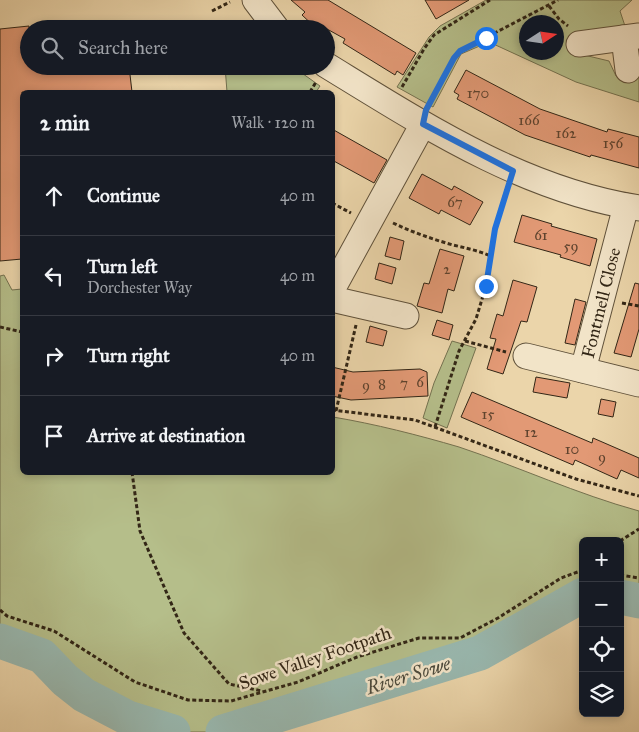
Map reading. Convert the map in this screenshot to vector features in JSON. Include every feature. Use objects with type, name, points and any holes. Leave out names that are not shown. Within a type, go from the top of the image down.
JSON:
[{"type":"street","points":[[255,0],[270,20]]},
{"type":"street","points":[[579,44],[632,37],[628,70]]},
{"type":"street","points":[[335,70],[423,124],[513,171],[550,185],[632,207]]},
{"type":"street","points":[[335,285],[423,124]]},
{"type":"street","name":"Fontmell Close","points":[[583,370],[632,207]]},
{"type":"street","points":[[335,300],[406,316]]},
{"type":"street","name":"Fontmell Close","points":[[526,356],[639,384]]},
{"type":"path","points":[[392,105],[434,35],[490,0]]},
{"type":"path","points":[[423,124],[426,110],[454,58],[460,51],[558,0]]},
{"type":"path","points":[[212,11],[230,2]]},
{"type":"path","points":[[549,6],[570,29],[579,44]]},
{"type":"path","points":[[435,427],[459,351],[476,319],[486,286],[495,229],[513,171]]},
{"type":"path","points":[[372,217],[385,219],[408,230],[454,245],[474,249],[491,256]]},
{"type":"path","points":[[335,406],[358,317]]},
{"type":"path","points":[[0,327],[20,332]]},
{"type":"path","points":[[465,341],[526,356]]},
{"type":"path","points":[[335,410],[415,420],[576,480],[639,496]]},
{"type":"path","points":[[132,475],[140,531],[184,633],[230,684],[263,692]]},
{"type":"path","points":[[624,538],[639,529]]},
{"type":"path","name":"Sowe Valley Footpath","points":[[0,610],[7,616],[54,632],[135,682],[188,700],[230,701],[298,682],[357,657],[419,638],[460,638],[498,618],[561,578],[579,571]]},
{"type":"path","points":[[624,576],[639,578]]},
{"type":"green space","points":[[486,0],[632,0],[620,11],[625,26],[580,54],[609,61],[616,76],[639,74],[639,102],[576,82],[528,60],[564,60],[564,15],[519,15],[519,56],[489,42],[461,54],[433,107],[397,87],[429,37],[440,26]]},
{"type":"green space","points":[[226,75],[305,75],[320,86],[317,90],[227,90]]},
{"type":"green space","points":[[4,275],[12,290],[20,289],[20,475],[335,475],[335,417],[381,426],[459,447],[593,497],[639,511],[639,610],[624,609],[624,537],[579,537],[579,616],[521,647],[263,732],[135,732],[110,725],[62,692],[36,664],[8,661],[0,655],[0,276]]},
{"type":"green space","points":[[452,341],[476,348],[447,428],[423,418],[434,383]]},
{"type":"building","points":[[291,0],[328,0],[416,53],[403,75],[397,71],[395,75],[343,43],[345,39],[335,33],[335,20],[307,20],[302,15],[305,12]]},
{"type":"building","points":[[425,0],[469,0],[436,19]]},
{"type":"building","points":[[20,27],[20,75],[130,75],[132,90],[20,90],[20,259],[0,261],[0,29]]},
{"type":"building","points":[[466,70],[540,109],[607,132],[608,129],[639,137],[639,168],[591,155],[590,157],[525,135],[457,99],[459,95],[454,92]]},
{"type":"building","points":[[335,131],[387,160],[374,183],[335,162]]},
{"type":"building","points":[[422,174],[452,190],[454,186],[483,202],[470,225],[441,210],[439,214],[409,198]]},
{"type":"building","points":[[522,215],[552,224],[551,226],[597,239],[590,266],[560,257],[561,255],[514,242]]},
{"type":"building","points":[[390,237],[404,241],[400,260],[385,256]]},
{"type":"building","points":[[440,249],[464,256],[454,291],[448,289],[442,313],[417,306],[424,283],[429,284]]},
{"type":"building","points":[[379,263],[396,268],[392,284],[375,279]]},
{"type":"building","points":[[513,280],[537,287],[527,322],[521,321],[503,374],[487,369],[496,339],[490,338],[497,314],[503,316]]},
{"type":"building","points":[[635,283],[639,284],[639,329],[631,357],[614,353]]},
{"type":"building","points":[[575,299],[586,302],[575,345],[565,343]]},
{"type":"building","points":[[437,320],[453,325],[449,340],[432,335]]},
{"type":"building","points":[[370,326],[387,331],[383,346],[366,342]]},
{"type":"building","points":[[335,368],[353,372],[420,369],[427,372],[428,396],[351,400],[335,397]]},
{"type":"building","points":[[536,377],[570,383],[567,398],[533,392]]},
{"type":"building","points":[[472,392],[592,443],[593,438],[639,458],[639,478],[621,470],[617,479],[575,460],[573,465],[461,417]]},
{"type":"building","points":[[601,399],[616,402],[613,417],[598,414]]},
{"type":"waterway","name":"River Sowe","points":[[223,732],[480,653],[579,597]]},
{"type":"waterway","name":"River Sowe","points":[[624,598],[639,601]]},
{"type":"waterway","name":"River Sowe","points":[[0,641],[42,656],[65,680],[84,695],[128,718],[173,732]]},
{"type":"route","points":[[486,38],[460,51],[454,58],[426,110],[423,124],[513,171],[495,229],[486,286]]}]
